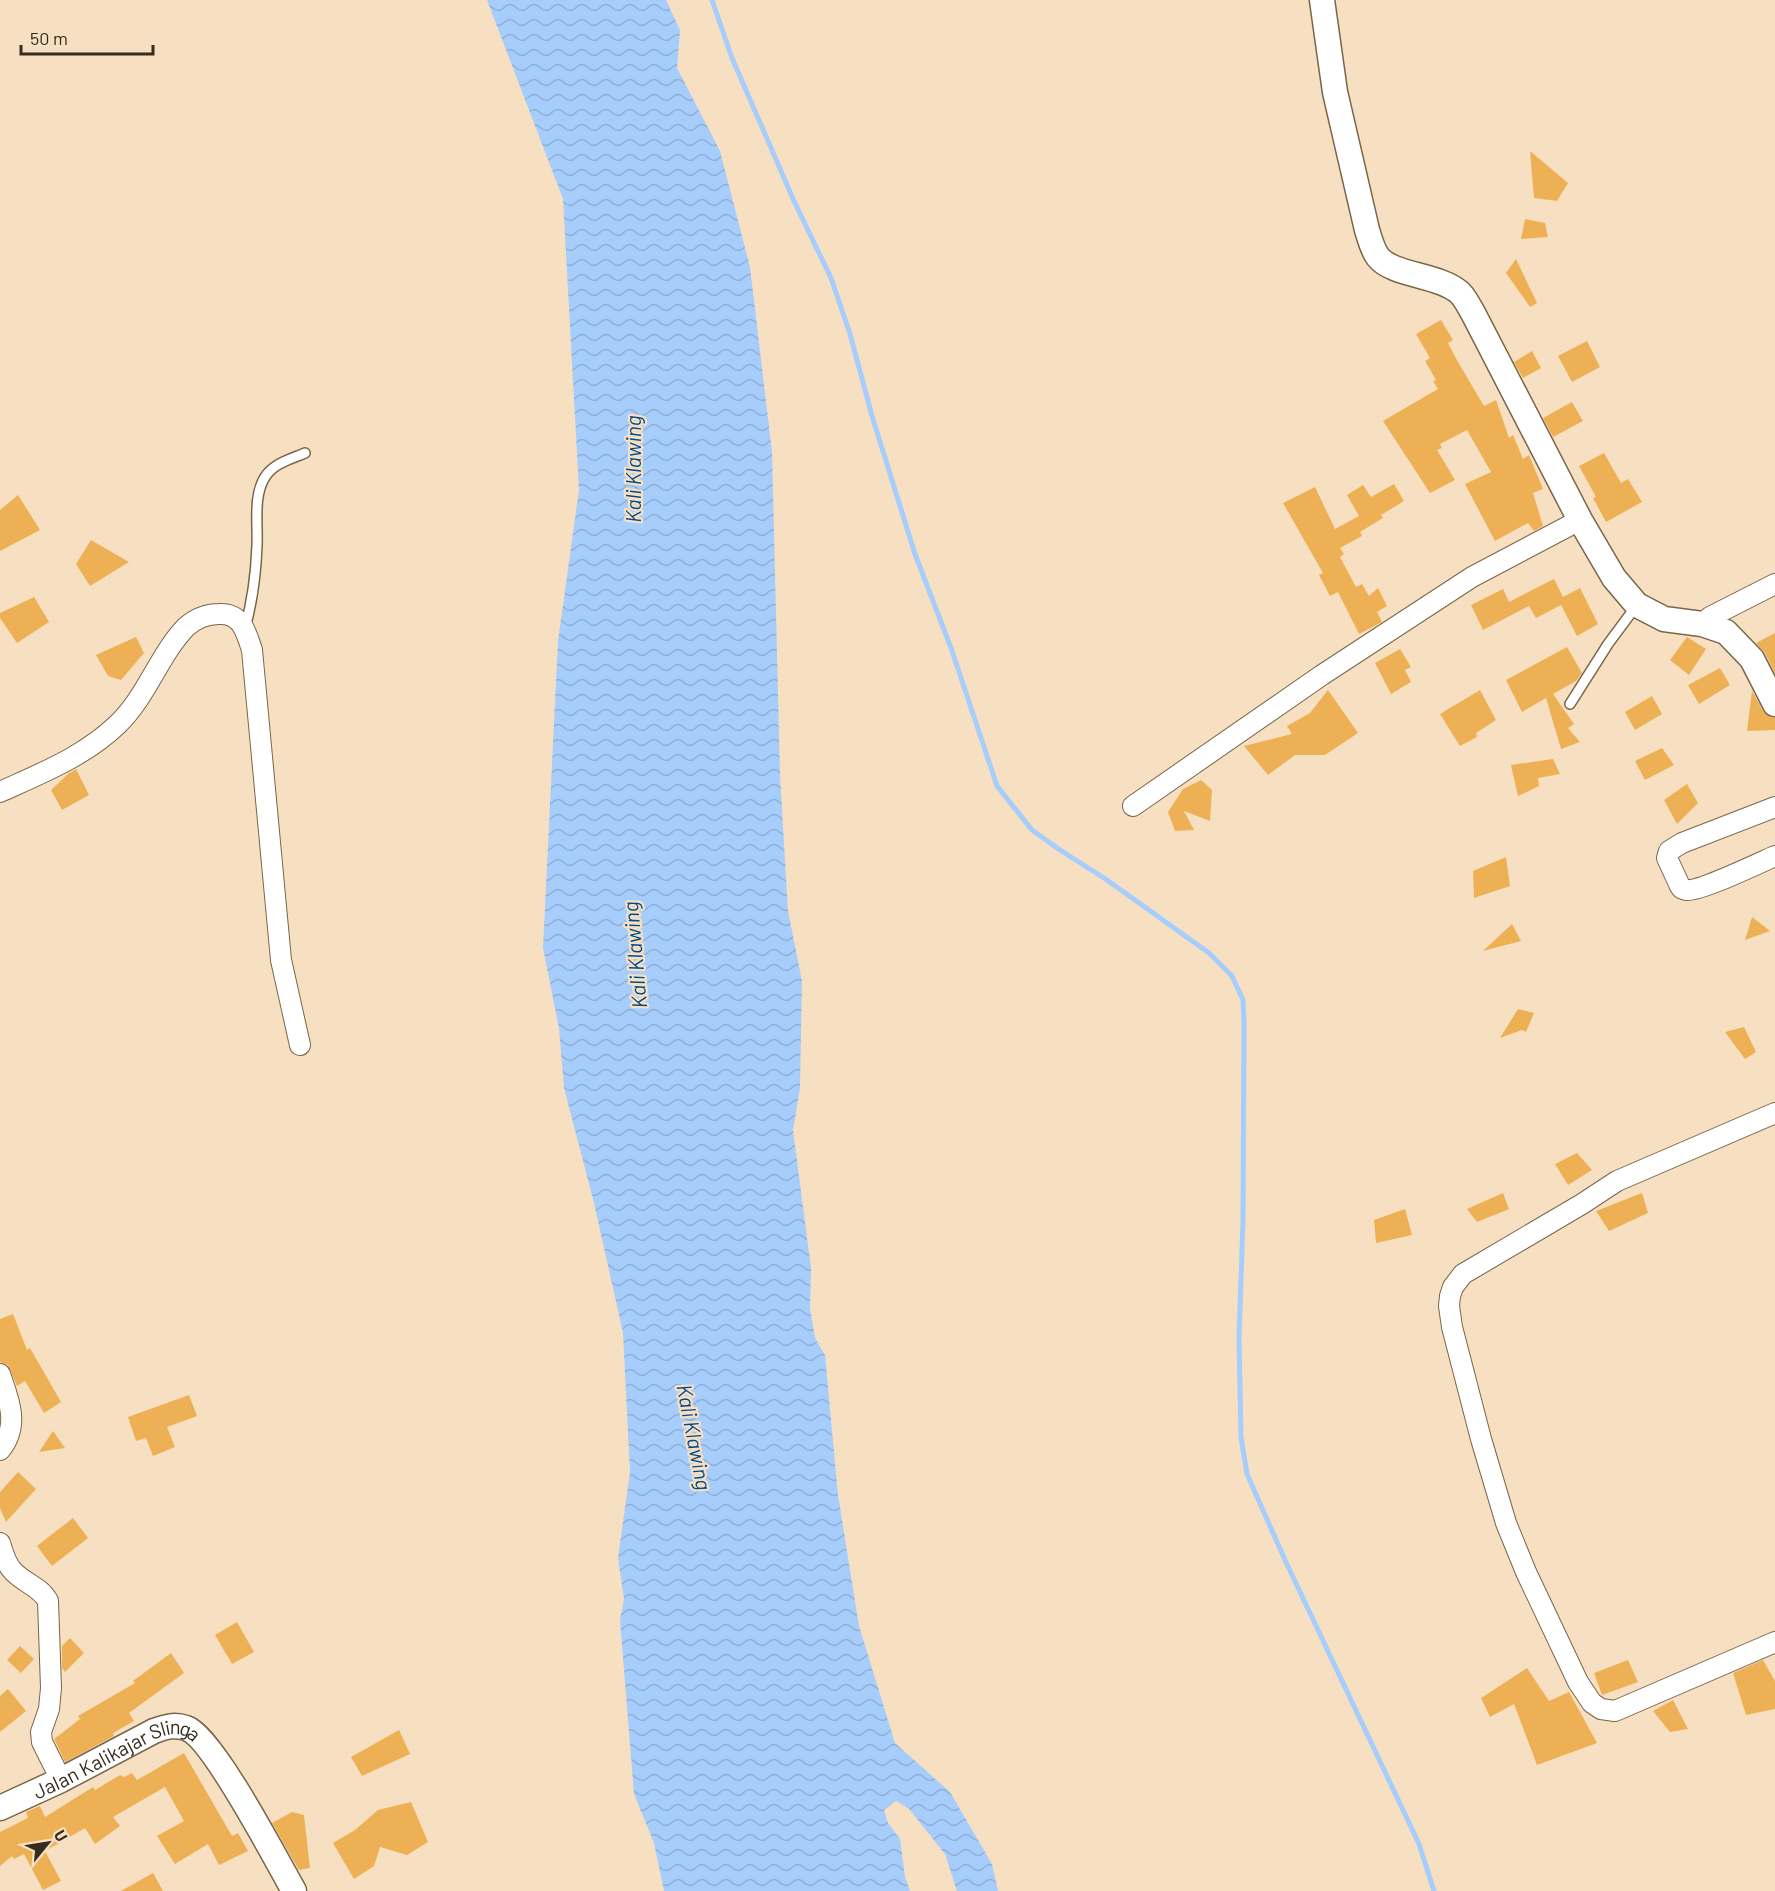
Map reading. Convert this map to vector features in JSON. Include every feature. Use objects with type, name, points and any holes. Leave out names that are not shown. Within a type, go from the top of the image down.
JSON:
[{"type":"street","points":[[1322,0],[1335,92],[1371,244],[1379,258],[1393,267],[1447,285],[1461,294],[1580,520],[1614,578],[1637,605],[1664,619],[1702,624],[1726,632],[1752,659],[1775,704]]},
{"type":"street","points":[[1133,806],[1322,675],[1472,578],[1580,520]]},
{"type":"street","points":[[1702,624],[1710,617],[1775,585]]},
{"type":"street","points":[[0,792],[67,761],[94,745],[119,723],[138,701],[174,643],[187,627],[199,618],[212,614],[226,614],[238,618],[245,628],[252,650],[281,960],[300,1046]]},
{"type":"street","points":[[1775,807],[1682,843],[1669,851],[1667,858],[1681,888],[1688,890],[1775,856]]},
{"type":"street","points":[[1775,1113],[1617,1181],[1463,1274],[1453,1287],[1449,1306],[1452,1327],[1481,1439],[1506,1523],[1549,1623],[1578,1682],[1592,1703],[1601,1709],[1614,1711],[1775,1642]]},
{"type":"street","points":[[0,1374],[13,1420],[6,1442],[0,1449]]},
{"type":"street","points":[[0,1543],[5,1560],[11,1569],[44,1594],[48,1601],[51,1688],[49,1709],[41,1732],[42,1742],[61,1780]]},
{"type":"street","name":"Jalan Kalikajar Slinga","points":[[0,1808],[61,1780],[154,1731],[171,1725],[186,1728],[196,1734],[206,1746],[242,1798],[294,1891]]},
{"type":"lane","points":[[245,628],[253,600],[258,495],[266,476],[279,464],[305,453]]},
{"type":"lane","points":[[1570,704],[1608,644],[1637,605]]},
{"type":"water","name":"Kali Klawing","points":[[487,0],[666,0],[680,30],[677,68],[720,151],[750,267],[772,452],[780,775],[788,911],[802,981],[800,1088],[793,1130],[811,1268],[810,1308],[815,1338],[825,1355],[838,1495],[859,1626],[895,1743],[950,1792],[992,1864],[998,1891],[957,1891],[945,1854],[909,1809],[896,1801],[884,1810],[888,1823],[900,1839],[905,1877],[910,1891],[664,1891],[654,1843],[634,1794],[620,1620],[624,1599],[618,1558],[630,1472],[623,1333],[594,1203],[564,1088],[559,1028],[543,948],[558,641],[579,490],[563,199]]},
{"type":"building","points":[[1530,151],[1568,183],[1557,201],[1534,198]]},
{"type":"building","points":[[1525,219],[1545,223],[1548,237],[1521,239]]},
{"type":"building","points":[[1516,259],[1537,303],[1530,307],[1506,273]]},
{"type":"building","points":[[1441,320],[1453,340],[1448,343],[1484,406],[1496,400],[1509,438],[1513,435],[1523,459],[1529,455],[1543,489],[1533,493],[1543,526],[1534,531],[1528,523],[1495,541],[1465,484],[1491,472],[1467,430],[1440,444],[1442,448],[1437,450],[1455,480],[1430,493],[1383,421],[1438,389],[1433,381],[1436,380],[1425,361],[1430,358],[1416,334]]},
{"type":"building","points":[[1587,341],[1600,367],[1572,382],[1558,356]]},
{"type":"building","points":[[1532,351],[1541,368],[1523,378],[1514,362]]},
{"type":"building","points":[[1572,402],[1583,421],[1553,437],[1543,418]]},
{"type":"building","points":[[1604,453],[1621,483],[1628,479],[1642,502],[1606,522],[1593,498],[1596,497],[1579,466]]},
{"type":"building","points":[[1394,484],[1404,501],[1381,515],[1383,518],[1360,532],[1362,536],[1340,548],[1344,554],[1340,557],[1356,587],[1362,584],[1369,596],[1378,588],[1387,606],[1377,612],[1382,622],[1359,634],[1338,592],[1330,596],[1319,575],[1323,573],[1283,503],[1315,487],[1335,529],[1359,516],[1347,495],[1363,485],[1371,497]]},
{"type":"building","points":[[18,495],[40,530],[0,551],[0,510]]},
{"type":"building","points":[[91,540],[129,562],[90,586],[76,564]]},
{"type":"building","points":[[1554,579],[1563,597],[1580,588],[1598,624],[1577,636],[1561,605],[1536,618],[1529,606],[1483,630],[1471,605],[1503,589],[1509,602]]},
{"type":"building","points":[[34,597],[49,622],[17,643],[0,618],[0,613]]},
{"type":"building","points":[[1775,633],[1775,673],[1765,653],[1756,643]]},
{"type":"building","points":[[136,637],[144,653],[121,680],[108,676],[96,655]]},
{"type":"building","points":[[1687,637],[1706,649],[1689,675],[1670,660]]},
{"type":"building","points":[[1567,647],[1582,673],[1576,681],[1553,694],[1574,724],[1568,728],[1580,742],[1561,749],[1546,698],[1522,712],[1506,680]]},
{"type":"building","points":[[1400,649],[1411,667],[1405,670],[1411,682],[1391,694],[1375,663]]},
{"type":"building","points":[[1720,668],[1730,685],[1699,704],[1688,685]]},
{"type":"building","points":[[1328,690],[1358,733],[1325,755],[1295,755],[1268,775],[1244,746],[1292,734],[1287,726],[1310,713]]},
{"type":"building","points":[[1480,690],[1496,720],[1476,733],[1477,737],[1460,746],[1440,714]]},
{"type":"building","points":[[1752,691],[1763,711],[1775,718],[1775,730],[1747,731]]},
{"type":"building","points":[[1652,696],[1662,714],[1635,730],[1625,712]]},
{"type":"building","points":[[1662,748],[1674,765],[1645,780],[1635,761]]},
{"type":"building","points":[[1553,759],[1560,774],[1538,778],[1539,786],[1518,796],[1511,765]]},
{"type":"building","points":[[76,769],[89,795],[62,810],[51,790]]},
{"type":"building","points":[[1201,780],[1212,790],[1210,821],[1184,811],[1194,830],[1175,831],[1168,812],[1183,789]]},
{"type":"building","points":[[1687,784],[1698,803],[1677,824],[1664,800]]},
{"type":"building","points":[[1506,857],[1510,886],[1474,898],[1473,871]]},
{"type":"building","points":[[1752,917],[1770,931],[1745,940]]},
{"type":"building","points":[[1512,924],[1521,941],[1483,951]]},
{"type":"building","points":[[1518,1009],[1534,1013],[1526,1032],[1522,1030],[1500,1038]]},
{"type":"building","points":[[1744,1027],[1756,1052],[1745,1059],[1725,1032]]},
{"type":"building","points":[[1577,1153],[1592,1170],[1568,1185],[1555,1164]]},
{"type":"building","points":[[1503,1193],[1509,1209],[1477,1222],[1467,1209]]},
{"type":"building","points":[[1642,1193],[1648,1213],[1609,1231],[1596,1211]]},
{"type":"building","points":[[1405,1209],[1412,1235],[1376,1243],[1374,1220]]},
{"type":"building","points":[[13,1314],[27,1350],[30,1348],[61,1402],[44,1413],[25,1381],[17,1386],[8,1365],[0,1362],[0,1319]]},
{"type":"building","points":[[189,1395],[197,1416],[167,1427],[175,1447],[153,1456],[146,1438],[136,1441],[128,1417]]},
{"type":"building","points":[[53,1431],[65,1448],[39,1452]]},
{"type":"building","points":[[18,1472],[36,1489],[6,1522],[0,1508],[0,1492]]},
{"type":"building","points":[[73,1518],[88,1538],[52,1566],[37,1546]]},
{"type":"building","points":[[237,1622],[254,1652],[232,1664],[215,1635]]},
{"type":"building","points":[[70,1638],[84,1653],[65,1672],[62,1668],[62,1646]]},
{"type":"building","points":[[20,1646],[34,1659],[21,1673],[7,1660]]},
{"type":"building","points":[[171,1653],[184,1673],[129,1713],[134,1721],[113,1733],[114,1736],[65,1762],[54,1739],[80,1719],[78,1716],[135,1683],[133,1681]]},
{"type":"building","points":[[1628,1660],[1638,1682],[1602,1695],[1594,1673]]},
{"type":"building","points":[[1763,1660],[1775,1681],[1775,1709],[1746,1715],[1733,1673]]},
{"type":"building","points":[[1527,1668],[1549,1701],[1569,1692],[1597,1743],[1537,1765],[1514,1704],[1490,1717],[1481,1698]]},
{"type":"building","points":[[8,1689],[26,1711],[0,1732],[0,1696]]},
{"type":"building","points":[[1673,1700],[1688,1729],[1670,1732],[1653,1711]]},
{"type":"building","points":[[399,1730],[410,1754],[362,1776],[351,1757]]},
{"type":"building","points":[[184,1753],[232,1836],[238,1833],[248,1851],[219,1865],[208,1844],[175,1864],[157,1836],[184,1821],[165,1787],[113,1817],[120,1826],[95,1844],[85,1828],[45,1851],[61,1881],[43,1890],[24,1854],[14,1859],[12,1856],[0,1866],[0,1832],[28,1818],[26,1812],[40,1806],[45,1817],[93,1787],[95,1790],[120,1775],[124,1777],[132,1773],[137,1780]]},
{"type":"building","points":[[411,1802],[428,1842],[407,1855],[380,1847],[374,1866],[354,1879],[333,1843],[355,1830],[378,1810]]},
{"type":"building","points":[[292,1812],[304,1815],[310,1868],[299,1870],[272,1823]]},
{"type":"building","points":[[153,1873],[163,1891],[121,1891]]},
{"type":"waterway","points":[[712,0],[732,58],[794,201],[831,278],[850,334],[872,416],[915,554],[951,648],[997,786],[1032,830],[1209,953],[1232,976],[1243,1000],[1243,1220],[1239,1338],[1241,1437],[1247,1474],[1419,1844],[1434,1891]]}]
